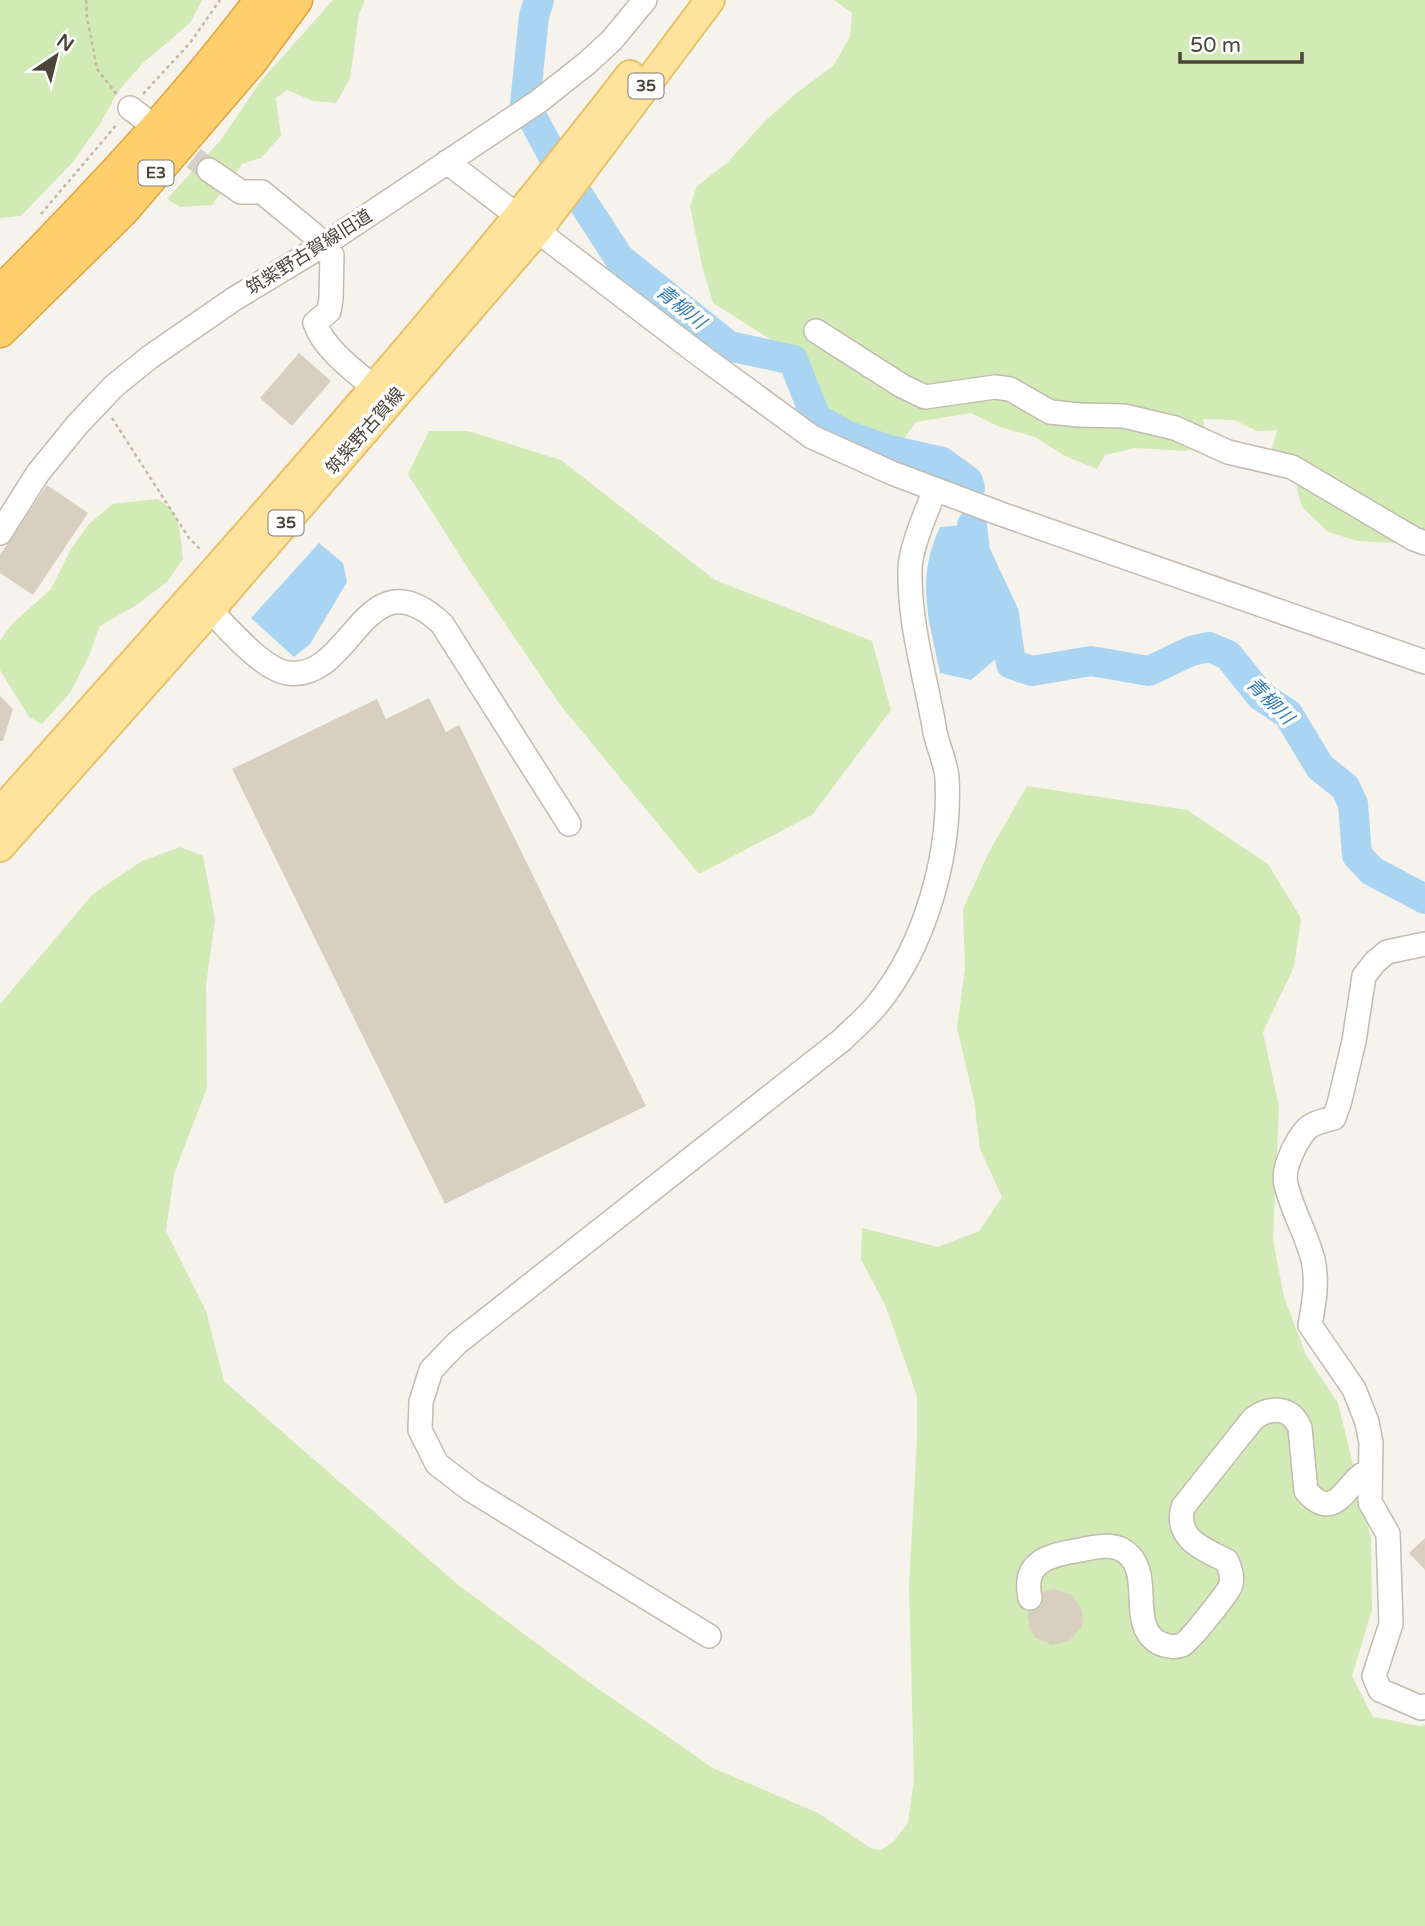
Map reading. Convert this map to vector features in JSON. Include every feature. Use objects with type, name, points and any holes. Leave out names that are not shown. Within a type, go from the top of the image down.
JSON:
[{"type":"highway","name":"E3","points":[[0,293],[104,188],[167,116],[261,0]]},
{"type":"highway","name":"E3","points":[[0,331],[122,211],[242,72],[296,0]]},
{"type":"main road","name":"筑紫野古賀線","points":[[567,173],[687,0]]},
{"type":"main road","name":"筑紫野古賀線","points":[[0,847],[210,610],[710,0]]},
{"type":"main road","name":"筑紫野古賀線","points":[[0,812],[374,387],[528,224]]},
{"type":"street","name":"筑紫野古賀線旧道","points":[[0,533],[38,473],[77,425],[114,386],[150,357],[234,299],[325,244],[539,101],[612,40],[645,0]]},
{"type":"street","points":[[447,162],[812,437],[891,473],[1425,662]]},
{"type":"street","points":[[209,170],[241,192],[262,192],[325,244],[332,255],[331,299],[329,311],[315,323],[319,334],[374,387]]},
{"type":"street","points":[[816,331],[902,386],[925,397],[995,387],[1010,389],[1050,412],[1124,415],[1175,428],[1228,452],[1292,467],[1425,543]]},
{"type":"street","points":[[709,1636],[471,1490],[437,1464],[420,1430],[421,1402],[431,1370],[457,1343],[842,1040],[876,1006],[904,963],[925,920],[940,869],[946,828],[947,776],[938,747],[914,628],[909,568],[935,489]]},
{"type":"street","points":[[210,610],[258,656],[274,668],[289,673],[310,670],[330,659],[368,614],[386,604],[409,602],[428,610],[442,624],[569,824]]},
{"type":"street","points":[[1425,944],[1387,952],[1364,976],[1354,1041],[1334,1118],[1310,1124],[1302,1133],[1287,1163],[1285,1183],[1315,1273],[1315,1300],[1310,1325],[1354,1389],[1367,1422],[1371,1444],[1370,1502],[1388,1534],[1391,1624],[1374,1676],[1380,1690],[1422,1708],[1425,1706]]},
{"type":"street","points":[[1030,1598],[1031,1575],[1037,1564],[1049,1556],[1107,1545],[1121,1549],[1131,1556],[1138,1567],[1145,1625],[1152,1638],[1168,1646],[1180,1646],[1189,1639],[1230,1586],[1232,1573],[1227,1561],[1196,1545],[1184,1534],[1181,1514],[1183,1507],[1253,1419],[1262,1412],[1279,1410],[1290,1414],[1297,1421],[1306,1491],[1320,1502],[1338,1500],[1363,1472],[1370,1471]]},
{"type":"path","points":[[86,0],[97,69],[109,87],[136,113]]},
{"type":"path","points":[[37,219],[136,113],[220,0]]},
{"type":"path","points":[[101,400],[189,538],[218,567]]},
{"type":"green space","points":[[0,0],[202,0],[190,23],[142,64],[117,93],[100,124],[73,162],[21,216],[0,218]]},
{"type":"green space","points":[[333,0],[365,0],[359,14],[350,79],[336,103],[313,101],[287,90],[276,98],[281,136],[261,158],[242,164],[212,205],[180,207],[167,199],[220,141],[260,82]]},
{"type":"green space","points":[[834,0],[1425,0],[1425,554],[1395,543],[1357,541],[1328,532],[1302,507],[1297,489],[1300,459],[1271,452],[1277,430],[1257,431],[1234,420],[1203,419],[1207,437],[1187,451],[1135,448],[1105,455],[1097,469],[1065,456],[1035,437],[1000,427],[971,413],[916,422],[904,438],[874,443],[837,427],[822,417],[811,382],[786,349],[713,303],[702,266],[690,206],[697,186],[728,162],[764,122],[799,91],[833,66],[850,37],[852,13]]},
{"type":"green space","points":[[429,431],[468,431],[561,460],[715,580],[872,641],[891,710],[812,815],[699,874],[558,702],[408,474]]},
{"type":"green space","points":[[157,499],[171,510],[175,517],[183,559],[167,582],[135,606],[100,626],[89,656],[70,693],[42,724],[29,717],[0,670],[0,641],[11,625],[51,589],[71,549],[89,524],[113,504]]},
{"type":"green space","points":[[1027,786],[1187,810],[1268,864],[1301,918],[1294,967],[1263,1032],[1279,1107],[1273,1240],[1284,1297],[1306,1355],[1338,1403],[1371,1538],[1372,1610],[1352,1676],[1373,1717],[1425,1725],[1425,1926],[0,1926],[0,1004],[93,894],[142,861],[180,847],[203,856],[215,920],[206,986],[207,1088],[174,1174],[166,1231],[206,1311],[224,1381],[457,1584],[583,1678],[713,1768],[818,1813],[872,1849],[881,1850],[893,1842],[908,1823],[914,1780],[909,1585],[917,1396],[886,1307],[861,1259],[862,1228],[938,1247],[979,1231],[1002,1197],[980,1149],[974,1100],[957,1028],[965,968],[963,909],[989,852]]},
{"type":"water","points":[[962,525],[966,556],[996,622],[999,656],[971,680],[940,673],[926,600],[928,565],[940,527]]},
{"type":"water","points":[[319,543],[343,563],[347,582],[310,644],[294,657],[251,618]]},
{"type":"building","points":[[299,353],[331,381],[292,426],[260,398]]},
{"type":"building","points":[[47,485],[88,513],[33,595],[0,573],[0,555]]},
{"type":"building","points":[[0,696],[13,709],[3,741],[0,741]]},
{"type":"building","points":[[429,698],[446,732],[459,725],[646,1106],[445,1204],[232,769],[377,699],[386,719]]},
{"type":"building","points":[[1425,1538],[1425,1570],[1409,1553]]},
{"type":"building","points":[[1054,1589],[1072,1595],[1082,1610],[1083,1619],[1081,1628],[1069,1641],[1052,1645],[1036,1638],[1030,1630],[1027,1612],[1039,1609],[1043,1603],[1043,1592]]},
{"type":"waterway","name":"青柳川","points":[[539,0],[534,16],[525,104],[553,156],[619,258],[729,346],[793,360],[816,418],[848,436],[889,450],[942,462],[968,481],[970,488]]},
{"type":"waterway","name":"青柳川","points":[[972,525],[975,552],[1004,614],[1011,664],[1032,671],[1091,661],[1149,671],[1191,651],[1209,647],[1228,655],[1261,696],[1288,714],[1320,767],[1345,787],[1353,804],[1357,855],[1372,871],[1425,899]]},
{"type":"tunnel","points":[[167,137],[209,170]]}]
